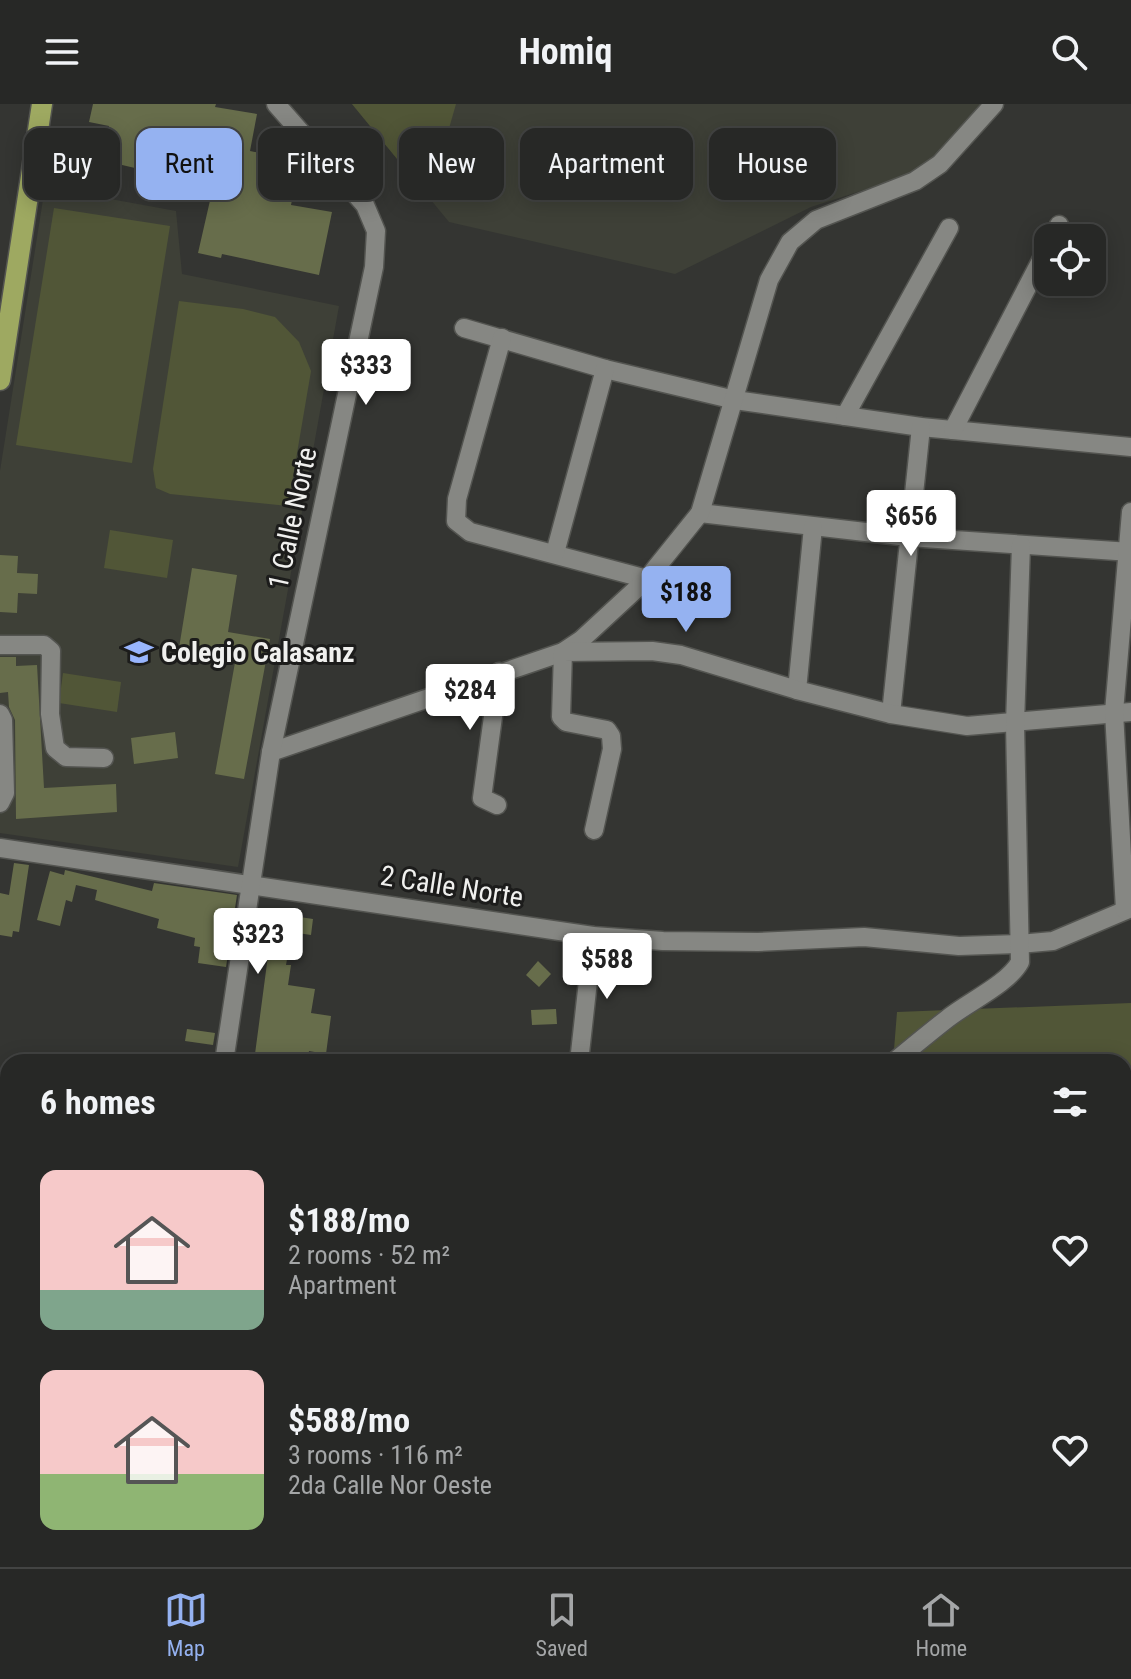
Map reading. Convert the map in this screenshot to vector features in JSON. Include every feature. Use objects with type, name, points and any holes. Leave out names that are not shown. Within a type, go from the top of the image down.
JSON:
[{"type":"main road","points":[[0,380],[42,104]]},
{"type":"street","name":"1 Calle Norte","points":[[225,1054],[271,752],[374,267],[376,231],[365,205],[276,104]]},
{"type":"street","points":[[271,752],[563,652],[581,640],[647,579],[700,513],[769,280],[790,242],[816,220],[915,181],[940,164],[994,104]]},
{"type":"street","points":[[845,416],[949,228]]},
{"type":"street","points":[[953,430],[1034,274]]},
{"type":"street","points":[[464,328],[605,369],[735,400],[921,427],[1131,447]]},
{"type":"street","points":[[502,338],[457,499],[456,521],[470,532],[647,579]]},
{"type":"street","points":[[555,553],[605,369]]},
{"type":"street","points":[[891,714],[921,427]]},
{"type":"street","points":[[1128,909],[1122,712],[1131,512]]},
{"type":"street","points":[[700,513],[909,537],[1129,552]]},
{"type":"street","points":[[797,690],[813,527]]},
{"type":"street","points":[[904,1054],[947,1018],[991,987],[1008,979],[1020,962],[1015,724],[1021,545]]},
{"type":"street","points":[[0,645],[44,645],[51,651],[50,714],[55,748],[66,757],[104,758]]},
{"type":"street","points":[[563,652],[652,651],[681,655],[891,714],[967,726],[1122,712]]},
{"type":"street","points":[[563,652],[561,717],[566,722],[607,730],[611,736],[612,749],[594,830]]},
{"type":"street","points":[[497,805],[482,798],[499,672]]},
{"type":"street","points":[[0,714],[3,720],[5,793],[0,803]]},
{"type":"street","name":"2 Calle Norte","points":[[0,848],[593,936],[663,941],[758,942],[864,937],[959,946],[1019,944],[1053,941],[1128,909]]},
{"type":"street","points":[[580,1054],[593,936]]},
{"type":"shaded area","points":[[352,104],[980,104],[952,139],[923,166],[892,181],[836,199],[836,128],[709,128],[709,200],[833,200],[811,207],[675,274],[449,222],[431,200],[504,200],[504,128],[399,128],[399,161],[383,142],[383,128],[372,128]]},
{"type":"shaded area","name":"Colegio Calasanz","points":[[43,200],[116,200],[176,211],[182,274],[339,306],[238,867],[0,833],[0,471]]},
{"type":"green space","points":[[352,104],[456,104],[449,128],[399,128],[399,161],[383,142],[383,128],[372,128]]},
{"type":"green space","points":[[54,208],[170,226],[132,463],[16,445]]},
{"type":"green space","points":[[179,301],[243,309],[275,317],[299,342],[311,371],[288,506],[170,494],[156,488],[153,469]]},
{"type":"green space","points":[[110,530],[173,540],[167,578],[104,568]]},
{"type":"green space","points":[[63,673],[121,682],[117,712],[59,703]]},
{"type":"green space","points":[[1131,1003],[1131,1054],[894,1054],[897,1012]]},
{"type":"building","points":[[93,104],[216,104],[215,107],[257,114],[250,151],[258,153],[258,200],[292,200],[291,205],[332,212],[319,275],[222,254],[221,258],[198,253],[210,200],[242,200],[242,128],[136,128],[136,168],[120,164],[120,128],[89,122]]},
{"type":"building","points":[[0,555],[18,556],[17,573],[38,574],[37,594],[18,593],[17,613],[0,612]]},
{"type":"building","points":[[192,568],[237,575],[228,632],[270,639],[244,779],[215,774],[236,657],[179,648]]},
{"type":"building","points":[[0,657],[16,657],[16,666],[37,665],[44,788],[116,784],[117,812],[16,819],[15,720],[9,707],[8,692],[0,693]]},
{"type":"building","points":[[175,732],[178,758],[134,764],[131,738]]},
{"type":"building","points":[[14,863],[29,865],[19,932],[13,931],[12,937],[0,935],[0,893],[9,895]]},
{"type":"building","points":[[65,870],[152,891],[154,883],[237,895],[226,967],[198,963],[200,947],[194,946],[195,938],[157,928],[159,919],[95,900],[97,890],[76,885],[72,902],[66,900],[60,926],[37,920],[50,871],[64,875]]},
{"type":"building","points":[[293,916],[313,919],[311,935],[291,932]]},
{"type":"building","points":[[271,933],[291,936],[286,965],[291,965],[288,985],[315,989],[311,1013],[331,1016],[326,1054],[309,1051],[308,1054],[255,1054]]},
{"type":"building","points":[[538,961],[551,974],[539,987],[526,975]]},
{"type":"building","points":[[556,1009],[557,1024],[532,1025],[531,1010]]},
{"type":"building","points":[[187,1029],[215,1033],[213,1045],[185,1041]]},
{"type":"place","name":"Colegio Calasanz","points":[[139,652]]}]
